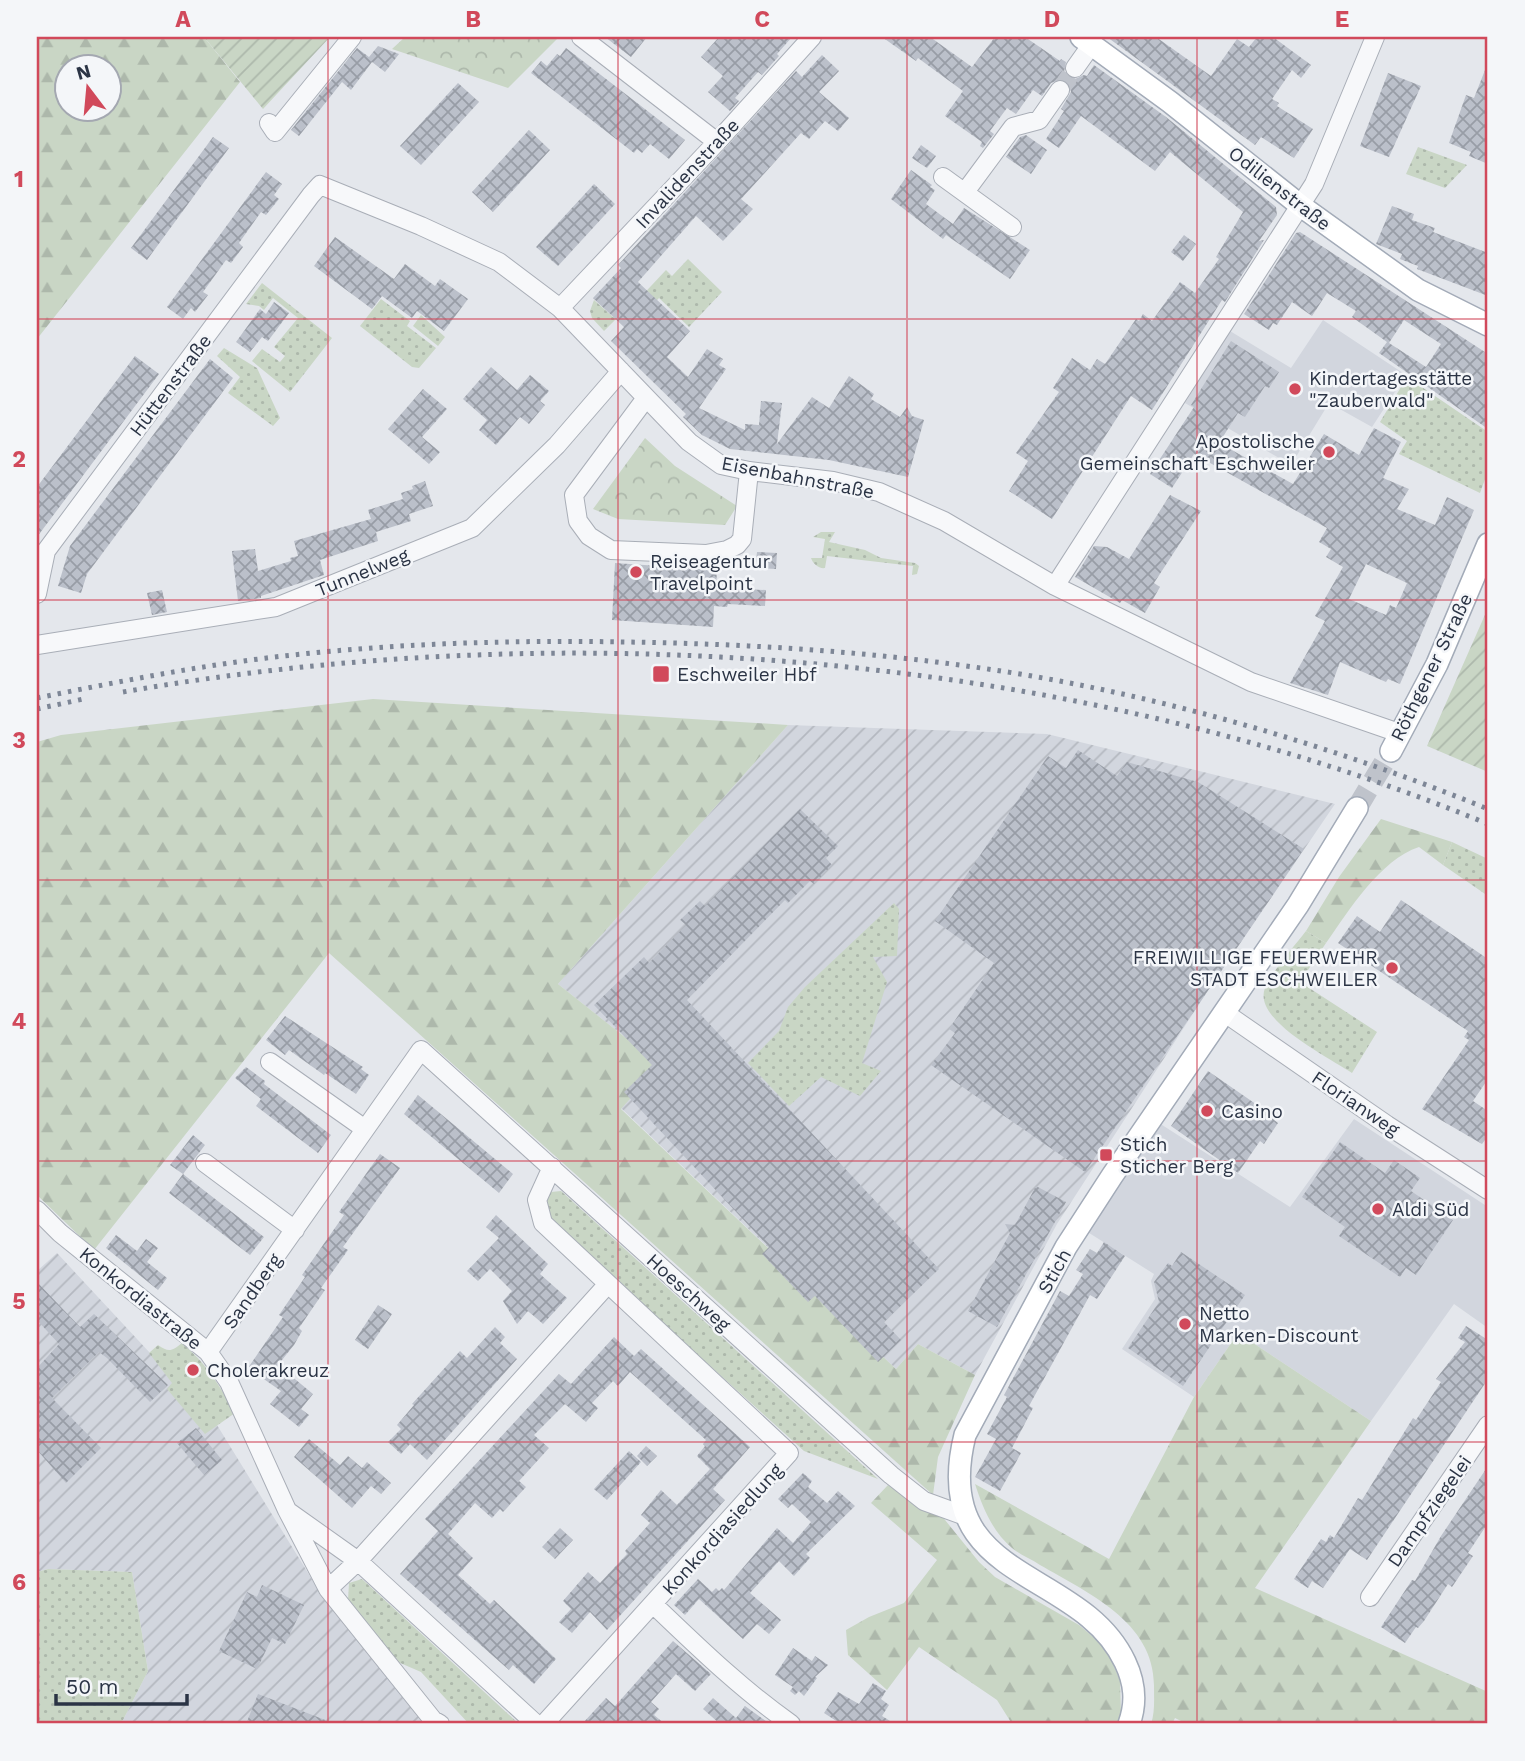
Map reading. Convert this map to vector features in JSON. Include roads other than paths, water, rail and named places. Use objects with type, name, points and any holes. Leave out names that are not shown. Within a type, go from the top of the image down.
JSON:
[{"type":"main road","name":"Odilienstraße","points":[[1086,40],[1170,102],[1301,206],[1418,290],[1488,325]]},
{"type":"main road","name":"Röthgener Straße","points":[[1395,742],[1437,664],[1488,544]]},
{"type":"main road","name":"Stich","points":[[1129,1724],[1134,1712],[1132,1676],[1107,1631],[1055,1593],[1002,1561],[987,1548],[968,1517],[958,1479],[965,1435],[1066,1247],[1298,905],[1357,808]]},
{"type":"street","points":[[269,122],[275,132],[352,37]]},
{"type":"street","points":[[581,37],[718,142]]},
{"type":"street","name":"Invalidenstraße","points":[[560,309],[718,142],[812,37]]},
{"type":"street","points":[[1055,586],[1301,206],[1320,172],[1375,37]]},
{"type":"street","points":[[1075,68],[1086,40]]},
{"type":"street","points":[[968,188],[1013,127],[1039,120],[1060,90]]},
{"type":"street","points":[[943,177],[968,188],[1013,226]]},
{"type":"street","name":"Eisenbahnstraße","points":[[320,186],[421,226],[499,262],[560,309],[689,443],[721,465],[812,478],[879,492],[944,522],[1055,586],[1251,682],[1395,742]]},
{"type":"street","name":"Hüttenstraße","points":[[37,594],[46,551],[320,186]]},
{"type":"street","name":"Tunnelweg","points":[[37,645],[276,607],[472,528],[557,445],[621,371]]},
{"type":"street","points":[[646,398],[574,495],[578,521],[589,536],[611,550],[706,554],[727,550],[742,539],[749,471]]},
{"type":"street","name":"Florianweg","points":[[1225,1013],[1387,1125],[1488,1190]]},
{"type":"street","name":"Hoeschweg","points":[[421,1049],[891,1475],[924,1501],[968,1517]]},
{"type":"street","name":"Sandberg","points":[[208,1352],[421,1049]]},
{"type":"street","points":[[270,1062],[366,1129]]},
{"type":"street","points":[[205,1163],[295,1230]]},
{"type":"street","name":"Konkordiasiedlung","points":[[544,1724],[789,1453],[543,1223],[537,1200],[552,1167]]},
{"type":"street","name":"Konkordiastraße","points":[[37,1210],[60,1233],[208,1352],[229,1382],[287,1510],[328,1589],[433,1720],[440,1724]]},
{"type":"street","points":[[328,1589],[358,1561],[607,1285]]},
{"type":"street","name":"Dampfziegelei","points":[[1370,1597],[1488,1425]]},
{"type":"street","name":"Konkordiastraße","points":[[287,1510],[358,1561],[536,1724]]},
{"type":"street","points":[[654,1605],[717,1666],[763,1705],[791,1724]]},
{"type":"tunnel","points":[[1060,90],[1075,68]]},
{"type":"tunnel","points":[[1357,808],[1391,751]]},
{"type":"railway","points":[[37,698],[229,663],[418,645],[627,642],[827,651],[1026,675],[1203,713],[1318,747],[1488,809]]},
{"type":"railway","points":[[123,692],[292,668],[465,655],[640,654],[815,664],[989,686],[1160,719],[1327,765],[1488,824]]},
{"type":"railway","points":[[37,709],[88,698]]},
{"type":"place","name":"Kindertagesstätte \"Zauberwald\"","points":[[1295,389]]},
{"type":"place","name":"Apostolische Gemeinschaft Eschweiler","points":[[1329,452]]},
{"type":"place","name":"Reiseagentur Travelpoint","points":[[636,572]]},
{"type":"place","name":"Eschweiler Hbf","points":[[661,674]]},
{"type":"place","name":"FREIWILLIGE FEUERWEHR STADT ESCHWEILER","points":[[1392,968]]},
{"type":"place","name":"Casino","points":[[1207,1111]]},
{"type":"place","name":"Stich Sticher Berg","points":[[1106,1155]]},
{"type":"place","name":"Aldi Süd","points":[[1378,1209]]},
{"type":"place","name":"Netto Marken-Discount","points":[[1185,1324]]},
{"type":"place","name":"Cholerakreuz","points":[[193,1370]]}]
